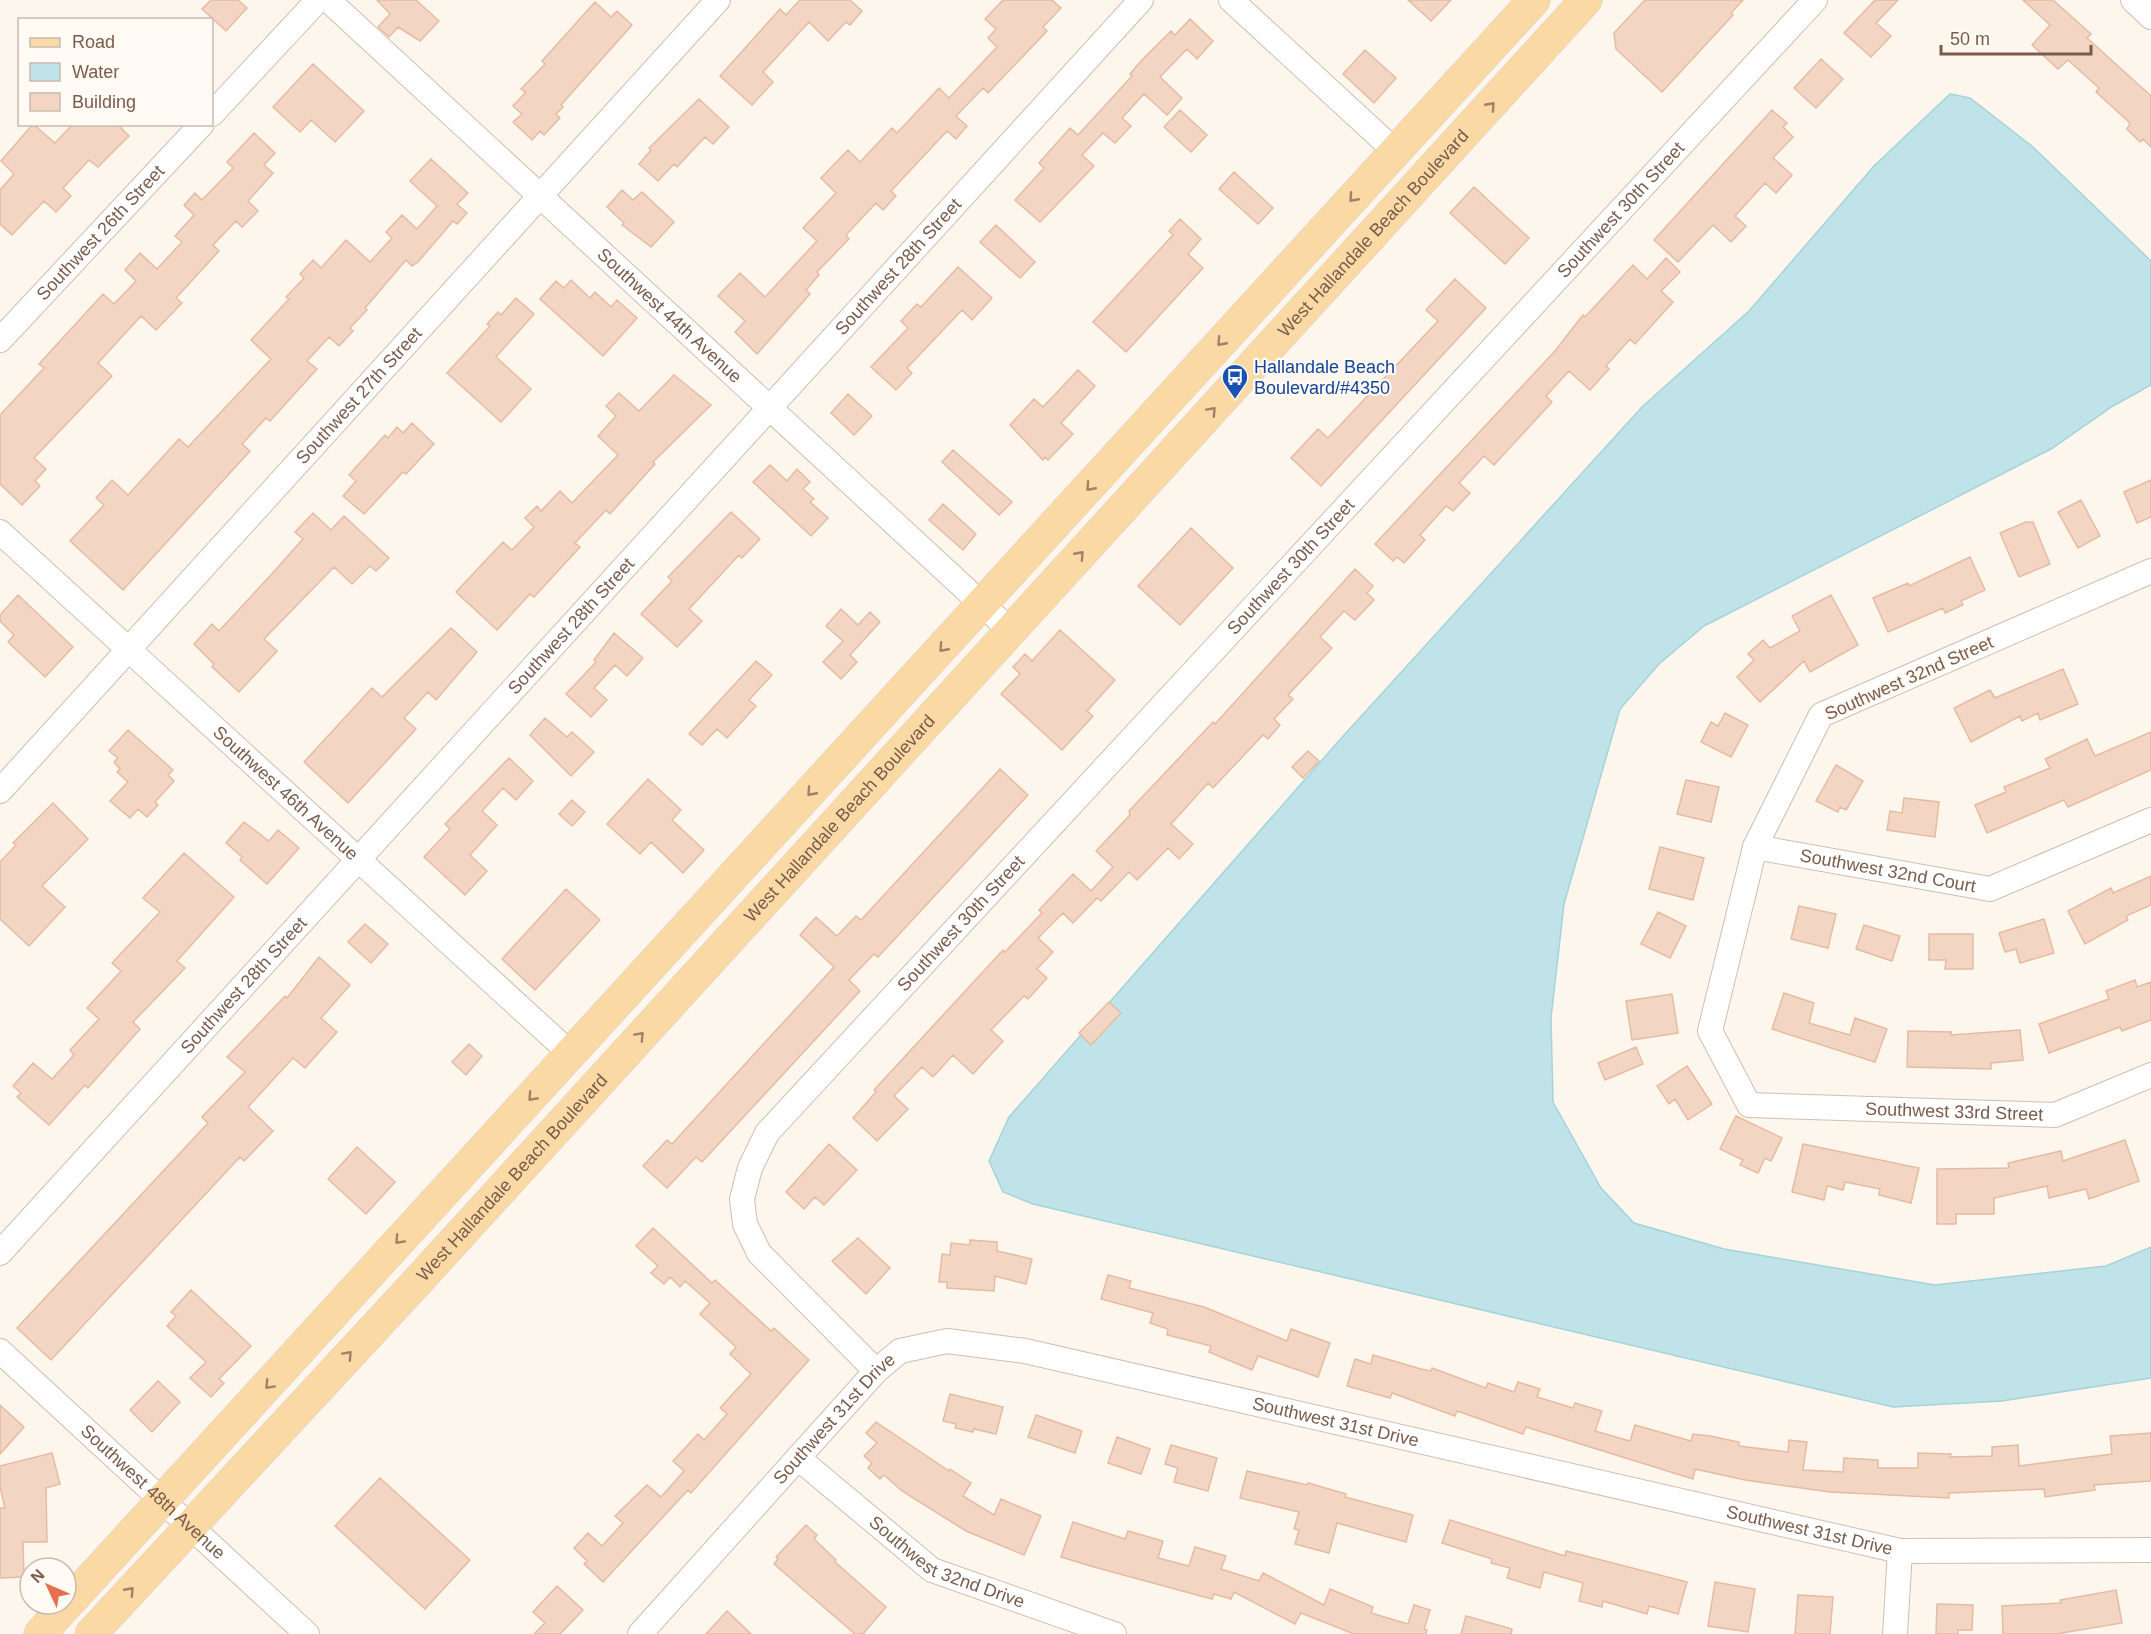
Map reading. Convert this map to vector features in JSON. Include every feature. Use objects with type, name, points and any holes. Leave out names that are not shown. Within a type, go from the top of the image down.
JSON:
[{"type":"main road","name":"West Hallandale Beach Boulevard","points":[[90,1634],[446,1250],[1586,0]]},
{"type":"main road","name":"West Hallandale Beach Boulevard","points":[[40,1634],[1532,2]]},
{"type":"main road","points":[[1404,201],[1420,151],[1532,2]]},
{"type":"main road","points":[[1352,258],[1379,209],[1393,174],[1395,152]]},
{"type":"main road","points":[[603,1076],[609,1038],[697,941],[706,907]]},
{"type":"main road","points":[[446,1250],[463,1206],[556,1102],[572,1054]]},
{"type":"street","points":[[213,113],[318,0]]},
{"type":"street","name":"Southwest 44th Avenue","points":[[328,0],[1011,631]]},
{"type":"street","name":"Southwest 27th Street","points":[[0,791],[718,0]]},
{"type":"street","name":"Southwest 28th Street","points":[[0,1253],[1142,0]]},
{"type":"street","points":[[1231,0],[1395,152]]},
{"type":"street","name":"Southwest 30th Street","points":[[876,1371],[759,1253],[745,1224],[742,1199],[750,1168],[767,1133],[1815,0]]},
{"type":"street","points":[[2133,0],[2151,16]]},
{"type":"street","name":"Southwest 26th Street","points":[[0,340],[200,126]]},
{"type":"street","name":"Southwest 46th Avenue","points":[[0,532],[572,1054]]},
{"type":"street","name":"Southwest 32nd Street","points":[[1749,1105],[1710,1031],[1755,847],[1821,715],[2151,571]]},
{"type":"street","name":"Southwest 32nd Court","points":[[1755,847],[1990,889],[2151,820]]},
{"type":"street","name":"Southwest 33rd Street","points":[[1749,1105],[2055,1115],[2151,1075]]},
{"type":"street","name":"Southwest 31st Drive","points":[[642,1633],[876,1371],[900,1351],[947,1341],[1025,1351],[1900,1551],[2151,1550]]},
{"type":"street","name":"Southwest 48th Avenue","points":[[0,1351],[307,1634]]},
{"type":"street","name":"Southwest 32nd Drive","points":[[798,1458],[933,1570],[1114,1634]]},
{"type":"street","points":[[1895,1634],[1900,1551]]},
{"type":"water","points":[[1950,94],[1970,98],[2033,147],[2151,261],[2151,385],[2113,406],[2051,449],[1704,626],[1659,664],[1620,709],[1564,904],[1551,1018],[1553,1102],[1601,1188],[1634,1223],[1724,1249],[1935,1285],[2106,1266],[2151,1247],[2151,1378],[2002,1401],[1893,1407],[1033,1204],[1003,1192],[989,1161],[1009,1117],[1336,744],[1642,407],[1749,311],[1874,166]]},
{"type":"building","points":[[211,0],[238,0],[247,8],[226,31],[202,9]]},
{"type":"building","points":[[377,0],[416,0],[439,21],[420,41],[398,27],[389,37],[378,27],[390,14]]},
{"type":"building","points":[[800,0],[850,0],[862,11],[850,25],[846,22],[828,41],[809,22],[763,72],[773,82],[752,105],[720,76],[780,9],[786,15]]},
{"type":"building","points":[[1003,0],[1052,0],[1061,8],[1043,27],[1047,31],[988,93],[983,88],[956,116],[967,126],[956,139],[947,131],[891,191],[896,196],[883,210],[876,203],[846,235],[849,239],[817,272],[819,275],[806,290],[810,294],[757,354],[735,332],[745,321],[718,296],[740,273],[765,297],[817,241],[803,228],[836,193],[821,178],[848,150],[860,162],[892,128],[897,133],[939,88],[949,98],[997,47],[988,38],[996,29],[985,19]]},
{"type":"building","points":[[1408,0],[1451,0],[1431,21]]},
{"type":"building","points":[[1645,0],[1743,0],[1731,13],[1733,15],[1662,92],[1616,49],[1614,33]]},
{"type":"building","points":[[1875,0],[1898,0],[1876,23],[1891,36],[1871,57],[1844,33]]},
{"type":"building","points":[[2023,0],[2053,0],[2091,34],[2087,38],[2151,96],[2151,147],[2143,139],[2140,142],[2127,129],[2130,123],[2096,92],[2099,88],[2068,60],[2058,69],[2032,45],[2050,25]]},
{"type":"building","points":[[595,2],[611,17],[617,11],[632,25],[561,105],[563,107],[556,114],[560,118],[544,135],[540,131],[532,140],[513,122],[522,114],[513,106],[526,92],[521,89],[545,64],[542,61]]},
{"type":"building","points":[[1190,19],[1213,41],[1197,59],[1187,49],[1160,77],[1182,98],[1167,115],[1144,94],[1122,118],[1131,126],[1115,143],[1103,133],[1082,155],[1094,166],[1040,222],[1015,200],[1044,168],[1039,163],[1070,128],[1078,135],[1132,76],[1130,74],[1141,61],[1171,31],[1175,35]]},
{"type":"building","points":[[1365,50],[1396,78],[1374,103],[1343,74]]},
{"type":"building","points":[[1821,59],[1843,79],[1816,108],[1794,88]]},
{"type":"building","points":[[313,64],[364,111],[335,142],[311,120],[300,132],[273,107]]},
{"type":"building","points":[[699,99],[729,127],[713,144],[705,137],[677,167],[674,164],[658,181],[639,164],[651,150],[649,148]]},
{"type":"building","points":[[1180,110],[1207,135],[1191,152],[1164,127]]},
{"type":"building","points":[[1772,110],[1787,123],[1783,127],[1793,137],[1773,158],[1792,175],[1776,193],[1765,183],[1735,216],[1746,226],[1731,242],[1713,225],[1678,262],[1654,240]]},
{"type":"building","points":[[31,126],[35,126],[55,143],[71,126],[119,126],[129,136],[98,167],[89,160],[63,188],[71,196],[56,212],[44,201],[12,235],[0,224],[0,190],[14,174],[1,161]]},
{"type":"building","points":[[254,133],[275,153],[264,165],[273,173],[248,201],[258,211],[242,227],[236,221],[213,245],[219,251],[176,298],[182,303],[156,330],[141,316],[98,363],[112,376],[34,458],[46,469],[35,481],[40,486],[22,505],[0,484],[0,415],[44,368],[39,364],[103,294],[114,304],[136,281],[125,270],[140,253],[157,269],[182,242],[175,236],[194,215],[184,205],[195,193],[202,200],[233,168],[227,162]]},
{"type":"building","points":[[431,159],[468,193],[457,204],[467,213],[457,224],[453,221],[418,262],[412,266],[406,260],[365,308],[367,310],[350,328],[353,331],[339,346],[329,337],[307,361],[317,369],[270,421],[266,418],[242,444],[250,451],[123,590],[70,541],[104,505],[96,498],[112,480],[128,495],[179,439],[188,447],[271,359],[251,340],[289,299],[286,297],[304,278],[300,274],[313,260],[321,268],[346,240],[370,262],[392,238],[386,232],[402,215],[417,229],[437,206],[410,181]]},
{"type":"building","points":[[1234,172],[1273,208],[1258,224],[1219,189]]},
{"type":"building","points":[[1474,187],[1529,238],[1505,264],[1450,213]]},
{"type":"building","points":[[622,190],[633,200],[642,192],[674,222],[651,247],[622,225],[624,223],[607,207]]},
{"type":"building","points":[[1180,219],[1201,239],[1188,254],[1203,268],[1126,352],[1093,322],[1173,235],[1169,231]]},
{"type":"building","points":[[996,225],[1035,262],[1020,278],[980,242]]},
{"type":"building","points":[[1666,258],[1680,272],[1661,291],[1673,302],[1635,344],[1630,339],[1606,366],[1609,369],[1590,390],[1569,371],[1546,396],[1552,402],[1494,465],[1484,456],[1459,483],[1470,493],[1453,511],[1446,506],[1420,535],[1425,540],[1404,563],[1397,557],[1393,561],[1375,544],[1555,351],[1583,315],[1585,317],[1633,265],[1647,279]]},
{"type":"building","points":[[958,267],[992,298],[972,320],[962,310],[907,368],[912,373],[896,390],[871,367],[908,328],[901,321],[917,304],[921,307]]},
{"type":"building","points":[[1455,279],[1486,308],[1321,486],[1291,458],[1318,429],[1328,438],[1438,321],[1426,310]]},
{"type":"building","points":[[571,280],[590,298],[595,292],[611,307],[617,300],[637,318],[603,356],[540,299],[556,281],[564,288]]},
{"type":"building","points":[[516,298],[534,314],[496,357],[531,389],[501,422],[447,373],[490,326],[487,324],[498,312],[501,315]]},
{"type":"building","points":[[1078,370],[1095,386],[1061,423],[1073,434],[1048,460],[1045,457],[1043,460],[1010,425],[1034,399],[1043,407]]},
{"type":"building","points":[[674,375],[711,405],[653,462],[655,464],[610,514],[606,510],[575,543],[580,547],[534,597],[530,594],[497,630],[456,592],[503,542],[512,550],[534,527],[525,518],[537,506],[541,511],[560,491],[572,503],[618,455],[598,436],[616,416],[606,406],[619,393],[639,411]]},
{"type":"building","points":[[848,394],[872,416],[854,435],[831,413]]},
{"type":"building","points":[[412,423],[434,444],[406,474],[403,472],[364,514],[343,496],[356,481],[349,475],[385,435],[388,438],[397,427],[403,433]]},
{"type":"building","points":[[953,450],[1012,502],[999,515],[942,462]]},
{"type":"building","points":[[770,465],[787,481],[797,469],[810,482],[803,489],[814,499],[810,502],[828,518],[811,536],[753,482]]},
{"type":"building","points":[[2151,480],[2151,517],[2137,523],[2124,492]]},
{"type":"building","points":[[2081,500],[2100,536],[2078,548],[2058,512]]},
{"type":"building","points":[[943,504],[976,534],[963,550],[929,520]]},
{"type":"building","points":[[731,512],[760,539],[742,558],[739,555],[689,609],[702,621],[677,647],[641,614],[672,581],[668,577]]},
{"type":"building","points":[[313,513],[331,530],[344,516],[389,558],[376,571],[370,566],[352,584],[334,567],[264,639],[277,651],[239,692],[212,667],[214,664],[194,644],[212,624],[219,631],[269,577],[303,539],[295,532]]},
{"type":"building","points":[[2026,522],[2033,522],[2050,564],[2019,577],[2000,533]]},
{"type":"building","points":[[1191,528],[1233,568],[1180,625],[1138,586]]},
{"type":"building","points":[[1970,557],[1985,590],[1961,601],[1963,605],[1945,613],[1943,608],[1888,632],[1873,598],[1908,583],[1909,586]]},
{"type":"building","points":[[1355,569],[1373,586],[1367,593],[1374,600],[1355,620],[1344,611],[1320,637],[1332,648],[1288,695],[1293,699],[1274,719],[1280,725],[1268,739],[1263,735],[1213,788],[1208,783],[1171,824],[1193,844],[1179,859],[1168,848],[1137,880],[1129,872],[1101,901],[1097,898],[1073,923],[1063,913],[1038,938],[1053,952],[1037,969],[1047,978],[1028,999],[1024,996],[991,1030],[1003,1041],[973,1074],[953,1055],[933,1077],[922,1067],[894,1096],[908,1109],[877,1141],[853,1118],[876,1092],[874,1090],[1003,950],[1005,952],[1042,913],[1039,910],[1073,874],[1091,891],[1113,867],[1096,851],[1130,815],[1129,811],[1213,722],[1215,724]]},
{"type":"building","points":[[18,595],[73,647],[45,677],[8,642],[14,635],[0,621],[0,615]]},
{"type":"building","points":[[1831,595],[1858,645],[1810,672],[1804,661],[1760,702],[1737,677],[1754,660],[1748,654],[1763,640],[1770,648],[1800,631],[1792,616]]},
{"type":"building","points":[[841,609],[858,625],[870,612],[880,622],[850,655],[857,662],[841,679],[823,662],[843,641],[826,626]]},
{"type":"building","points":[[451,628],[477,652],[436,700],[428,692],[404,718],[416,729],[348,803],[304,762],[372,688],[382,697]]},
{"type":"building","points":[[1060,630],[1115,680],[1087,711],[1093,716],[1062,750],[1001,694],[1020,674],[1013,667],[1025,654],[1032,661]]},
{"type":"building","points":[[614,633],[643,658],[627,676],[615,665],[594,688],[607,700],[591,717],[566,694],[596,662],[594,660]]},
{"type":"building","points":[[756,661],[772,675],[749,700],[756,706],[727,738],[717,729],[702,745],[689,734]]},
{"type":"building","points":[[2063,669],[2078,704],[2040,720],[2038,713],[2022,721],[2020,716],[1971,742],[1954,708],[1990,690],[1995,698]]},
{"type":"building","points":[[1725,713],[1748,725],[1731,757],[1701,742],[1711,722],[1718,726]]},
{"type":"building","points":[[545,718],[567,737],[572,732],[594,752],[571,776],[530,735]]},
{"type":"building","points":[[128,730],[173,770],[168,775],[174,781],[155,802],[158,805],[147,817],[138,809],[130,818],[110,801],[128,782],[117,772],[120,769],[114,762],[118,758],[109,751]]},
{"type":"building","points":[[2151,732],[2151,770],[2068,807],[2064,800],[1987,833],[1975,805],[2006,792],[2004,787],[2050,768],[2045,759],[2087,739],[2095,756]]},
{"type":"building","points":[[1308,751],[1319,761],[1303,778],[1292,767]]},
{"type":"building","points":[[509,758],[533,781],[516,800],[503,788],[482,811],[497,825],[470,855],[487,871],[465,895],[424,857],[450,829],[445,824]]},
{"type":"building","points":[[1836,765],[1863,781],[1846,810],[1840,807],[1838,812],[1816,801]]},
{"type":"building","points":[[1000,769],[1028,795],[878,957],[874,954],[849,980],[860,991],[702,1162],[696,1157],[667,1188],[643,1166],[667,1140],[672,1144],[834,967],[800,935],[816,917],[837,936],[856,916],[861,920]]},
{"type":"building","points":[[648,779],[681,810],[672,820],[704,850],[683,873],[651,842],[640,854],[607,824]]},
{"type":"building","points":[[1686,780],[1719,787],[1711,822],[1677,814]]},
{"type":"building","points":[[1904,798],[1939,802],[1935,837],[1887,830],[1890,811],[1902,813]]},
{"type":"building","points":[[572,800],[585,812],[572,826],[559,814]]},
{"type":"building","points":[[53,803],[88,839],[42,886],[65,907],[29,946],[0,919],[0,862],[16,845],[13,843]]},
{"type":"building","points":[[244,822],[269,841],[278,830],[299,848],[267,884],[240,860],[242,857],[226,843]]},
{"type":"building","points":[[1660,847],[1704,858],[1693,900],[1649,889]]},
{"type":"building","points":[[184,853],[234,897],[177,961],[185,968],[133,1022],[140,1029],[88,1088],[85,1085],[49,1125],[17,1097],[21,1093],[13,1086],[33,1063],[52,1079],[74,1055],[70,1050],[99,1019],[87,1008],[121,971],[112,963],[160,912],[143,898]]},
{"type":"building","points":[[2151,876],[2151,905],[2126,916],[2128,920],[2085,944],[2068,911],[2111,888],[2113,893]]},
{"type":"building","points":[[566,889],[600,920],[535,990],[502,959]]},
{"type":"building","points":[[1799,906],[1836,914],[1828,948],[1791,939]]},
{"type":"building","points":[[1658,912],[1686,926],[1670,958],[1641,944]]},
{"type":"building","points":[[2044,919],[2054,953],[2020,963],[2016,949],[2005,952],[1999,933]]},
{"type":"building","points":[[365,924],[388,944],[371,963],[348,942]]},
{"type":"building","points":[[1864,925],[1900,936],[1892,961],[1856,949]]},
{"type":"building","points":[[1929,934],[1973,934],[1973,969],[1945,969],[1946,960],[1929,960]]},
{"type":"building","points":[[319,957],[350,985],[321,1018],[337,1032],[305,1068],[293,1058],[248,1107],[273,1131],[244,1161],[240,1157],[51,1360],[17,1328],[208,1123],[202,1117],[245,1072],[227,1057],[285,996],[287,998]]},
{"type":"building","points":[[2135,980],[2137,987],[2151,982],[2151,1020],[2122,1031],[2120,1027],[2049,1053],[2039,1024],[2109,999],[2106,991]]},
{"type":"building","points":[[1784,993],[1814,1003],[1809,1023],[1850,1035],[1855,1018],[1887,1029],[1875,1062],[1772,1029]]},
{"type":"building","points":[[1672,994],[1678,1033],[1632,1040],[1626,1001]]},
{"type":"building","points":[[1109,1002],[1121,1013],[1091,1045],[1079,1033]]},
{"type":"building","points":[[2020,1030],[2023,1060],[1991,1063],[1991,1069],[1907,1067],[1908,1031],[1951,1032],[1951,1035]]},
{"type":"building","points":[[469,1044],[482,1056],[466,1075],[452,1062]]},
{"type":"building","points":[[1636,1047],[1643,1064],[1605,1080],[1598,1063]]},
{"type":"building","points":[[1687,1066],[1712,1104],[1688,1120],[1675,1099],[1669,1104],[1657,1086]]},
{"type":"building","points":[[1736,1116],[1782,1138],[1771,1161],[1765,1158],[1758,1173],[1740,1165],[1743,1160],[1720,1149]]},
{"type":"building","points":[[2125,1140],[2139,1181],[2089,1199],[2086,1189],[2049,1198],[2047,1186],[1994,1198],[1994,1214],[1956,1214],[1956,1224],[1937,1224],[1937,1169],[2009,1168],[2008,1163],[2061,1151],[2063,1161]]},
{"type":"building","points":[[829,1144],[857,1170],[824,1205],[815,1197],[804,1209],[786,1192]]},
{"type":"building","points":[[1803,1144],[1919,1168],[1911,1203],[1879,1195],[1880,1189],[1845,1182],[1843,1190],[1827,1186],[1824,1200],[1792,1192]]},
{"type":"building","points":[[357,1147],[395,1182],[366,1214],[328,1179]]},
{"type":"building","points":[[653,1228],[712,1283],[715,1280],[771,1331],[774,1328],[809,1360],[691,1493],[688,1490],[603,1582],[584,1564],[587,1561],[574,1548],[588,1533],[602,1546],[623,1523],[615,1516],[647,1485],[661,1497],[684,1471],[673,1461],[698,1434],[704,1440],[727,1414],[720,1408],[751,1374],[730,1354],[736,1347],[700,1314],[710,1303],[685,1281],[680,1287],[670,1277],[664,1284],[651,1273],[658,1266],[636,1246]]},
{"type":"building","points":[[858,1238],[890,1268],[866,1294],[832,1261]]},
{"type":"building","points":[[970,1240],[997,1242],[997,1251],[1032,1259],[1026,1284],[995,1276],[994,1291],[947,1288],[947,1282],[939,1282],[942,1254],[950,1255],[951,1243],[970,1245]]},
{"type":"building","points":[[1108,1275],[1131,1281],[1129,1288],[1204,1307],[1287,1341],[1291,1329],[1330,1343],[1318,1377],[1258,1356],[1252,1370],[1209,1352],[1211,1346],[1167,1335],[1168,1329],[1150,1323],[1153,1313],[1101,1299]]},
{"type":"building","points":[[191,1290],[251,1346],[219,1379],[224,1383],[211,1397],[190,1378],[206,1362],[167,1326],[176,1316],[171,1312]]},
{"type":"building","points":[[1373,1355],[1421,1369],[1431,1371],[1432,1368],[1486,1388],[1488,1383],[1514,1392],[1518,1382],[1540,1389],[1537,1397],[1573,1408],[1575,1403],[1602,1411],[1595,1431],[1630,1441],[1635,1425],[1691,1441],[1693,1434],[1739,1442],[1739,1446],[1788,1452],[1789,1440],[1807,1442],[1803,1470],[1843,1472],[1844,1458],[1878,1460],[1878,1468],[1918,1468],[1918,1453],[1951,1454],[1950,1457],[1992,1456],[1992,1447],[2018,1445],[2019,1466],[2112,1454],[2110,1436],[2151,1433],[2151,1481],[2094,1485],[2095,1490],[2045,1497],[2044,1489],[1949,1493],[1949,1498],[1830,1492],[1745,1480],[1695,1469],[1693,1479],[1526,1427],[1523,1434],[1457,1411],[1455,1416],[1392,1393],[1390,1398],[1347,1386],[1355,1359],[1371,1364]]},
{"type":"building","points":[[158,1381],[180,1402],[152,1432],[130,1410]]},
{"type":"building","points":[[950,1394],[1003,1407],[996,1434],[955,1428],[956,1424],[943,1421]]},
{"type":"building","points":[[0,1405],[24,1427],[0,1454]]},
{"type":"building","points":[[1036,1415],[1082,1431],[1075,1453],[1028,1437]]},
{"type":"building","points":[[876,1422],[971,1483],[963,1496],[994,1515],[1001,1499],[1041,1516],[1024,1555],[966,1531],[902,1491],[884,1475],[880,1479],[868,1468],[872,1463],[864,1456],[877,1443],[866,1433]]},
{"type":"building","points":[[1117,1437],[1150,1449],[1141,1474],[1108,1463]]},
{"type":"building","points":[[1171,1445],[1217,1458],[1208,1491],[1174,1482],[1178,1468],[1165,1464]]},
{"type":"building","points":[[52,1453],[60,1484],[46,1488],[47,1542],[23,1542],[23,1556],[18,1556],[18,1577],[0,1578],[0,1508],[5,1508],[0,1487],[0,1466]]},
{"type":"building","points":[[1247,1471],[1307,1485],[1308,1483],[1346,1494],[1345,1497],[1413,1515],[1406,1542],[1337,1523],[1329,1553],[1295,1544],[1299,1530],[1294,1529],[1299,1512],[1240,1498]]},
{"type":"building","points":[[380,1478],[470,1560],[425,1609],[335,1526]]},
{"type":"building","points":[[1450,1520],[1565,1556],[1566,1551],[1687,1582],[1678,1614],[1649,1606],[1647,1614],[1603,1601],[1602,1607],[1579,1601],[1583,1583],[1544,1572],[1540,1588],[1507,1578],[1510,1568],[1491,1563],[1492,1559],[1442,1543]]},
{"type":"building","points":[[1073,1522],[1125,1539],[1128,1531],[1163,1541],[1158,1558],[1189,1566],[1195,1547],[1226,1556],[1221,1569],[1259,1581],[1263,1573],[1324,1605],[1330,1589],[1373,1607],[1371,1613],[1408,1624],[1414,1605],[1430,1610],[1424,1629],[1427,1630],[1426,1634],[1354,1634],[1301,1613],[1295,1624],[1234,1592],[1231,1599],[1214,1594],[1212,1599],[1061,1557]]},
{"type":"building","points":[[806,1525],[817,1535],[814,1539],[836,1560],[835,1562],[886,1607],[863,1634],[855,1634],[774,1564],[778,1559],[776,1557]]},
{"type":"building","points":[[1715,1582],[1755,1589],[1748,1632],[1708,1626]]},
{"type":"building","points":[[557,1586],[583,1610],[560,1634],[534,1634],[545,1623],[533,1612]]},
{"type":"building","points":[[2116,1590],[2122,1623],[2056,1634],[2003,1634],[2002,1606],[2061,1603],[2060,1600]]},
{"type":"building","points":[[1798,1595],[1833,1597],[1830,1634],[1795,1634]]},
{"type":"building","points":[[1937,1604],[1973,1605],[1972,1630],[1958,1630],[1958,1634],[1936,1634]]},
{"type":"building","points":[[727,1611],[751,1634],[706,1634]]},
{"type":"building","points":[[1466,1616],[1512,1629],[1511,1634],[1461,1634]]},
{"type":"place","name":"Hallandale Beach Boulevard/#4350","points":[[1235,400]]}]
